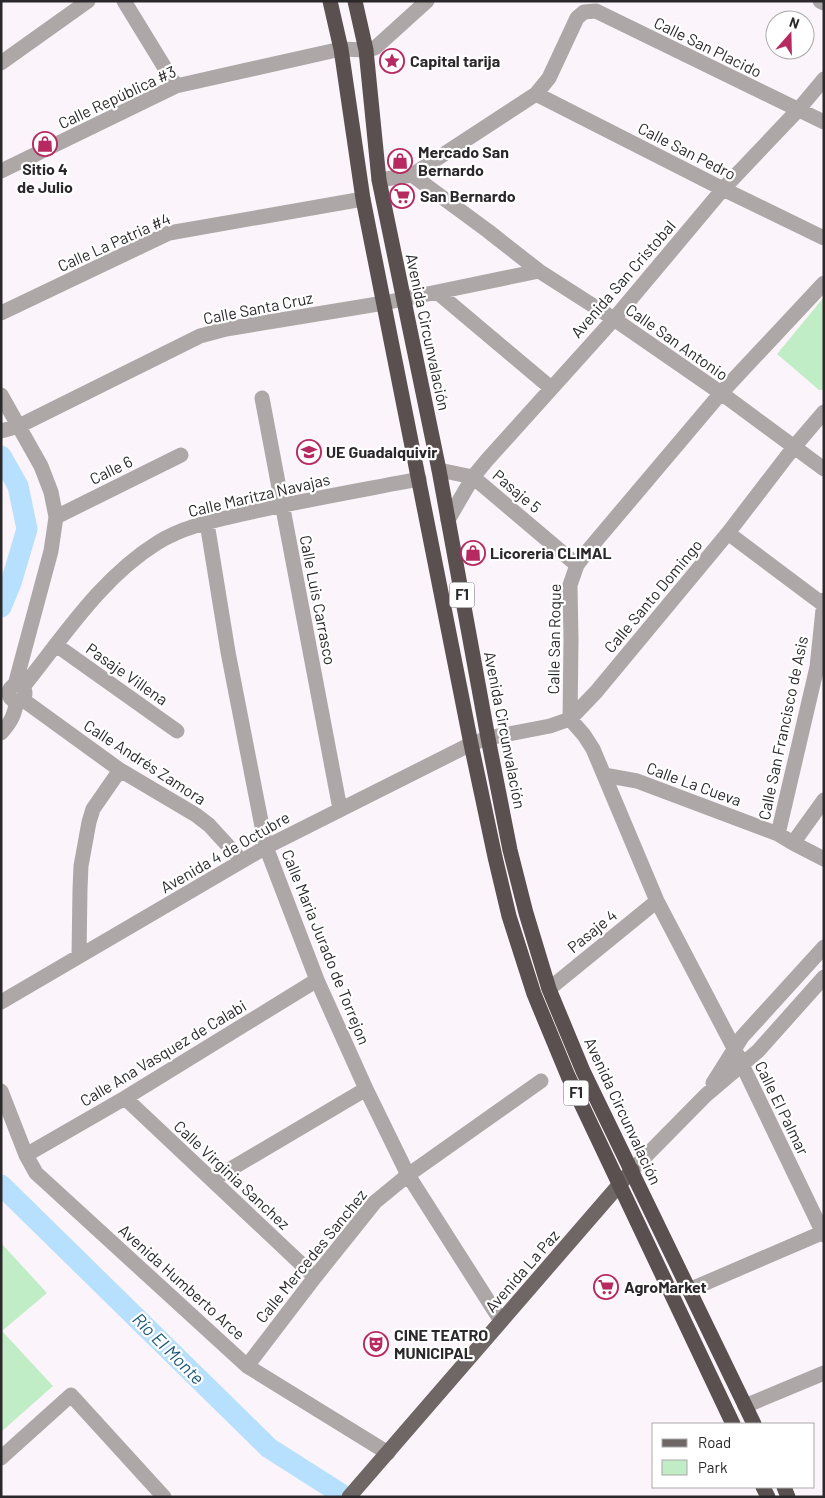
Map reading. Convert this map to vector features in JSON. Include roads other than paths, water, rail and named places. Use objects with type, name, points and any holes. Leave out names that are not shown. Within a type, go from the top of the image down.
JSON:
[{"type":"highway","name":"F1","points":[[330,1],[341,49],[364,199],[384,303],[494,857],[509,916],[534,994],[568,1076],[733,1423]]},
{"type":"highway","name":"Avenida Circunvalación","points":[[356,1],[366,50],[379,180],[439,470],[510,850],[526,913],[549,989],[583,1071],[754,1423]]},
{"type":"main road","name":"Avenida La Paz","points":[[349,1497],[632,1170]]},
{"type":"street","points":[[1,63],[88,1]]},
{"type":"street","points":[[124,1],[176,86]]},
{"type":"street","points":[[366,50],[375,48],[427,1]]},
{"type":"street","points":[[820,1],[824,3]]},
{"type":"street","name":"Calle San Placido","points":[[379,180],[412,175],[536,94],[549,78],[577,18],[584,12],[596,11],[824,122]]},
{"type":"street","name":"Calle República #3","points":[[1,171],[176,86],[341,49],[366,50]]},
{"type":"street","name":"Avenida San Cristobal","points":[[473,477],[486,460],[614,319],[723,189],[798,110],[824,78]]},
{"type":"street","name":"Calle San Pedro","points":[[536,94],[824,238]]},
{"type":"street","name":"Calle San Antonio","points":[[412,175],[539,271],[614,319],[721,393],[824,469]]},
{"type":"street","name":"Calle La Patria #4","points":[[1,313],[169,233],[364,199]]},
{"type":"street","name":"Calle Santa Cruz","points":[[1,431],[19,426],[200,336],[226,329],[403,300],[539,271]]},
{"type":"street","name":"Calle San Roque","points":[[570,719],[570,585],[577,565],[721,393],[824,282]]},
{"type":"street","points":[[437,292],[551,388]]},
{"type":"street","points":[[1,395],[41,466],[51,492],[56,517],[51,551],[14,692],[14,714],[1,733]]},
{"type":"street","name":"Calle Luis Carrasco","points":[[262,398],[340,809]]},
{"type":"street","name":"Calle Santo Domingo","points":[[471,744],[488,738],[550,726],[570,719],[596,692],[728,533],[794,447],[824,412]]},
{"type":"street","name":"Calle 6","points":[[56,517],[181,455]]},
{"type":"street","points":[[439,470],[473,477]]},
{"type":"street","name":"Pasaje 5","points":[[448,520],[473,477],[577,565]]},
{"type":"street","name":"Calle Maritza Navajas","points":[[14,692],[56,645],[105,585],[158,542],[207,523],[282,505],[419,479]]},
{"type":"street","name":"Calle Maria Jurado de Torrejon","points":[[207,523],[228,652],[266,847],[317,980],[366,1089],[408,1175],[501,1321]]},
{"type":"street","points":[[728,533],[823,603]]},
{"type":"street","name":"Calle San Francisco de Asis","points":[[778,834],[817,667],[823,603]]},
{"type":"street","name":"Pasaje Villena","points":[[56,645],[177,731]]},
{"type":"street","name":"Calle Andrés Zamora","points":[[14,692],[120,770],[196,815],[209,825],[242,861]]},
{"type":"street","points":[[570,719],[593,749],[656,901],[735,1050]]},
{"type":"street","name":"Avenida 4 de Octubre","points":[[1,1002],[266,847],[471,744]]},
{"type":"street","points":[[79,956],[81,866],[89,822],[93,809],[120,770]]},
{"type":"street","name":"Calle La Cueva","points":[[604,775],[637,781],[778,834],[824,859]]},
{"type":"street","points":[[793,843],[824,800]]},
{"type":"street","name":"Pasaje 4","points":[[549,989],[656,901]]},
{"type":"street","name":"Avenida La Paz","points":[[706,1095],[742,1037],[824,947]]},
{"type":"street","name":"Avenida La Paz","points":[[632,1170],[706,1095],[758,1051],[824,977]]},
{"type":"street","name":"Calle Ana Vasquez de Calabi","points":[[26,1155],[126,1098],[317,980]]},
{"type":"street","name":"Calle El Palmar","points":[[735,1050],[823,1233]]},
{"type":"street","name":"Calle Mercedes Sanchez","points":[[247,1366],[375,1202],[408,1175],[541,1081]]},
{"type":"street","points":[[212,1180],[366,1089]]},
{"type":"street","name":"Avenida Humberto Arce","points":[[1,1091],[26,1155],[36,1173],[247,1366],[388,1452]]},
{"type":"street","name":"Calle Virginia Sanchez","points":[[126,1098],[315,1277]]},
{"type":"street","points":[[689,1290],[823,1233]]},
{"type":"street","points":[[745,1406],[824,1373]]},
{"type":"street","points":[[1,1458],[71,1395],[162,1496]]},
{"type":"waterway","name":"Río El Monte","points":[[1,456],[18,486],[27,529],[11,583],[1,607]]},
{"type":"waterway","name":"Río El Monte","points":[[1,1185],[269,1448],[346,1497]]},
{"type":"place","name":"Capital tarija","points":[[392,61]]},
{"type":"place","name":"Sitio 4 de Julio","points":[[45,144]]},
{"type":"place","name":"Mercado San Bernardo","points":[[400,161]]},
{"type":"place","name":"San Bernardo","points":[[402,196]]},
{"type":"place","name":"UE Guadalquivir","points":[[309,452]]},
{"type":"place","name":"Licoreria CLIMAL","points":[[473,553]]},
{"type":"place","name":"AgroMarket","points":[[606,1287]]},
{"type":"place","name":"CINE TEATRO MUNICIPAL","points":[[376,1344]]}]
